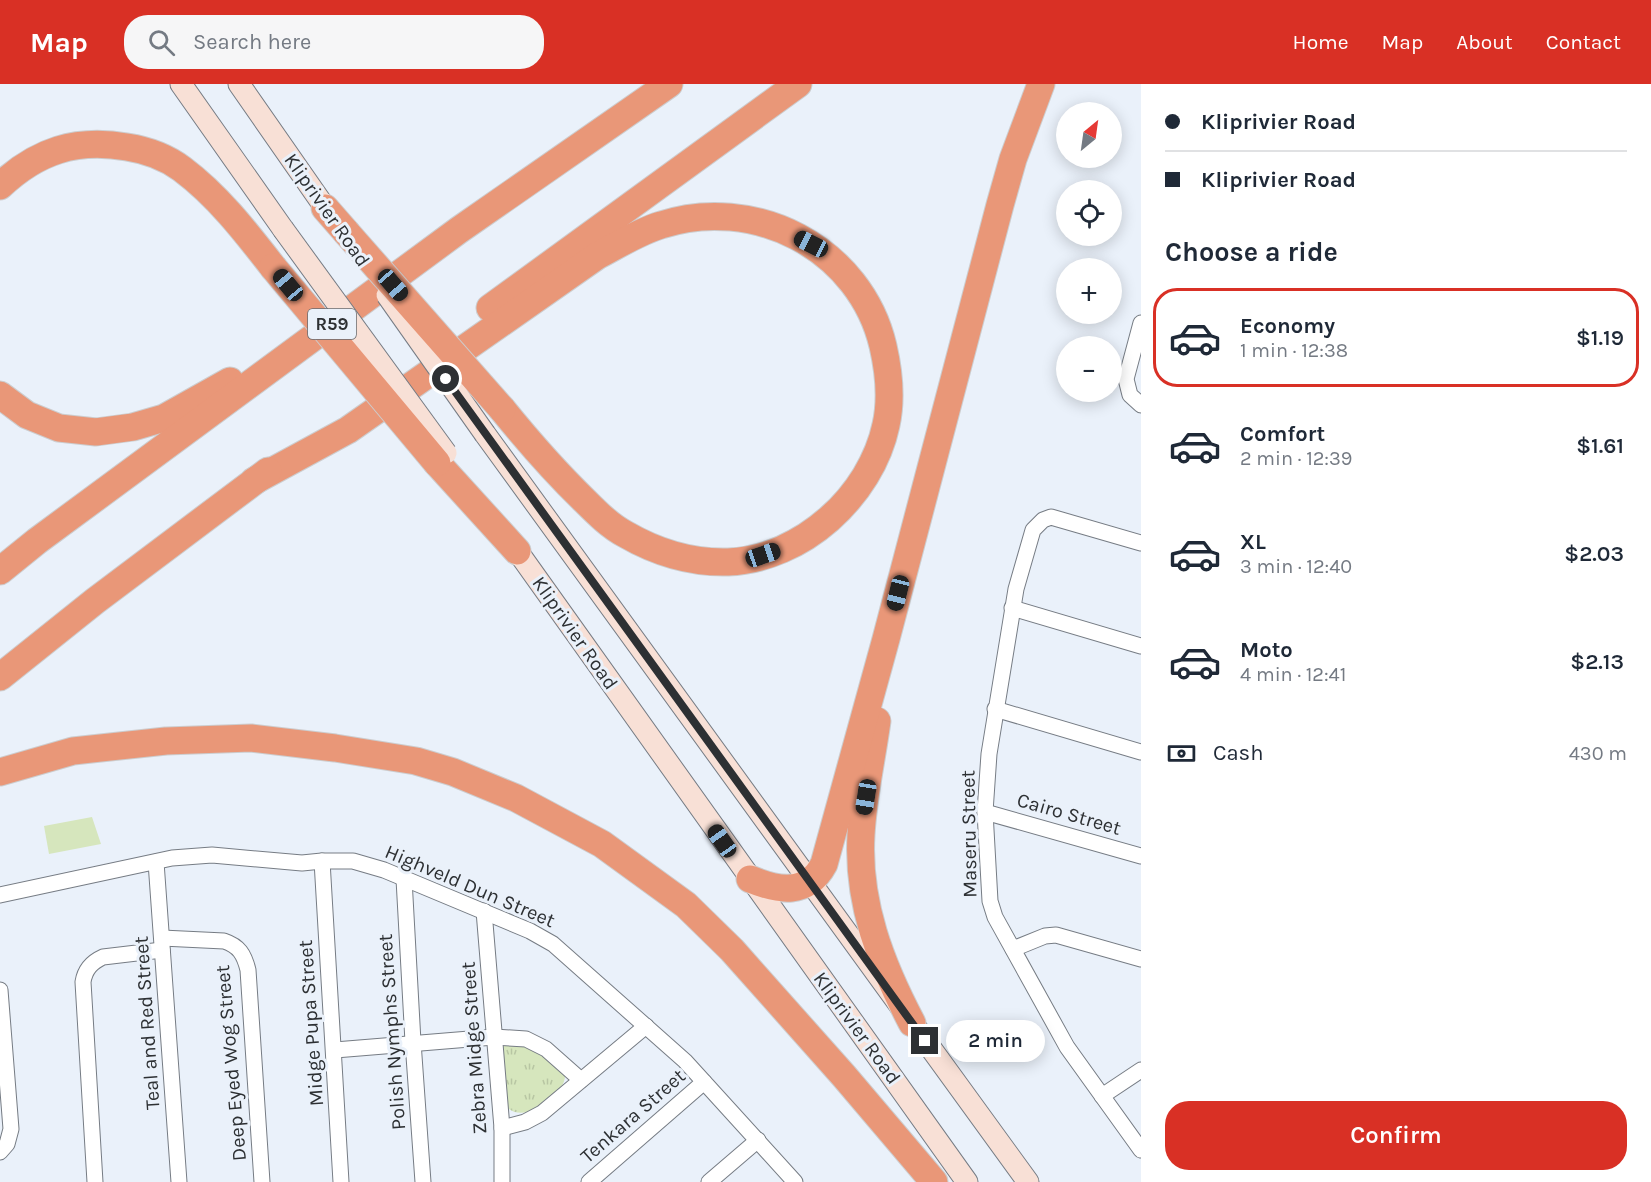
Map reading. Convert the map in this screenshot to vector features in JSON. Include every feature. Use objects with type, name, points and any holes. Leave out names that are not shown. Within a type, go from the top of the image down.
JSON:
[{"type":"highway","name":"R59","points":[[0,572],[37,541],[526,182],[669,84]]},
{"type":"highway","points":[[0,677],[95,601],[322,430],[798,84]]},
{"type":"highway","points":[[750,879],[770,887],[780,888],[792,888],[810,882],[820,872],[828,853],[997,215],[1013,159],[1041,84]]},
{"type":"highway","points":[[0,186],[31,161],[54,151],[82,144],[111,144],[146,150],[180,167],[235,218],[325,329],[442,458],[517,550]]},
{"type":"highway","points":[[0,395],[27,415],[59,428],[96,432],[133,427],[164,418],[225,384],[427,238],[526,182]]},
{"type":"highway","points":[[254,481],[348,430],[597,256],[661,225],[696,218],[728,217],[770,224],[811,244],[828,256],[855,286],[872,312],[878,328],[889,372],[886,426],[880,445],[862,483],[848,500],[823,524],[787,546],[763,555],[730,562],[691,559],[663,552],[622,533],[572,488],[532,446],[502,409],[345,232],[325,208]]},
{"type":"highway","points":[[886,639],[861,831],[862,872],[868,916],[878,951],[890,981],[912,1023]]},
{"type":"highway","points":[[0,772],[73,751],[166,741],[251,738],[416,761],[453,772],[516,798],[602,844],[686,905],[732,950],[934,1182]]},
{"type":"main road","points":[[181,84],[442,458]]},
{"type":"main road","name":"Kliprivier Road","points":[[239,84],[325,208]]},
{"type":"main road","name":"Kliprivier Road","points":[[345,232],[485,434],[1028,1182]]},
{"type":"main road","name":"Kliprivier Road","points":[[517,550],[968,1182]]},
{"type":"street","points":[[1136,400],[1126,379],[1141,323]]},
{"type":"street","name":"Maseru Street","points":[[1141,543],[1056,517],[1043,520],[1033,530],[1012,608],[989,754],[985,812],[990,901],[995,917],[1067,1047],[1141,1150]]},
{"type":"street","points":[[1012,608],[1141,646]]},
{"type":"street","points":[[995,709],[1141,752]]},
{"type":"street","name":"Cairo Street","points":[[985,812],[1141,856]]},
{"type":"street","name":"Highveld Dun Street","points":[[0,895],[172,858],[212,855],[302,863],[353,861],[384,870],[530,931],[553,944],[685,1061],[795,1182]]},
{"type":"street","name":"Midge Pupa Street","points":[[322,861],[341,1182]]},
{"type":"street","name":"Teal and Red Street","points":[[156,862],[179,1182]]},
{"type":"street","name":"Polish Nymphs Street","points":[[404,879],[423,1182]]},
{"type":"street","name":"Zebra Midge Street","points":[[484,911],[502,1128],[502,1182]]},
{"type":"street","points":[[1013,949],[1045,936],[1056,935],[1141,959]]},
{"type":"street","name":"Deep Eyed Wog Street","points":[[95,1182],[84,973],[89,966],[103,957],[162,944],[224,941],[239,949],[244,956],[248,970],[262,1182]]},
{"type":"street","points":[[0,1152],[10,1137],[4,1078],[1,999]]},
{"type":"street","points":[[502,1128],[525,1122],[542,1113],[646,1026]]},
{"type":"street","points":[[334,1050],[494,1037],[526,1039],[546,1049],[581,1080]]},
{"type":"street","points":[[1102,1096],[1141,1070]]},
{"type":"street","name":"Tenkara Street","points":[[589,1182],[704,1082]]},
{"type":"street","points":[[709,1182],[758,1140]]},
{"type":"green space","points":[[92,817],[101,844],[49,854],[44,826]]},
{"type":"green space","points":[[508,1042],[531,1045],[565,1073],[559,1090],[542,1106],[532,1111],[522,1113],[513,1111],[505,1105],[503,1046]]},
{"type":"route","points":[[446,379],[925,1041]]}]
